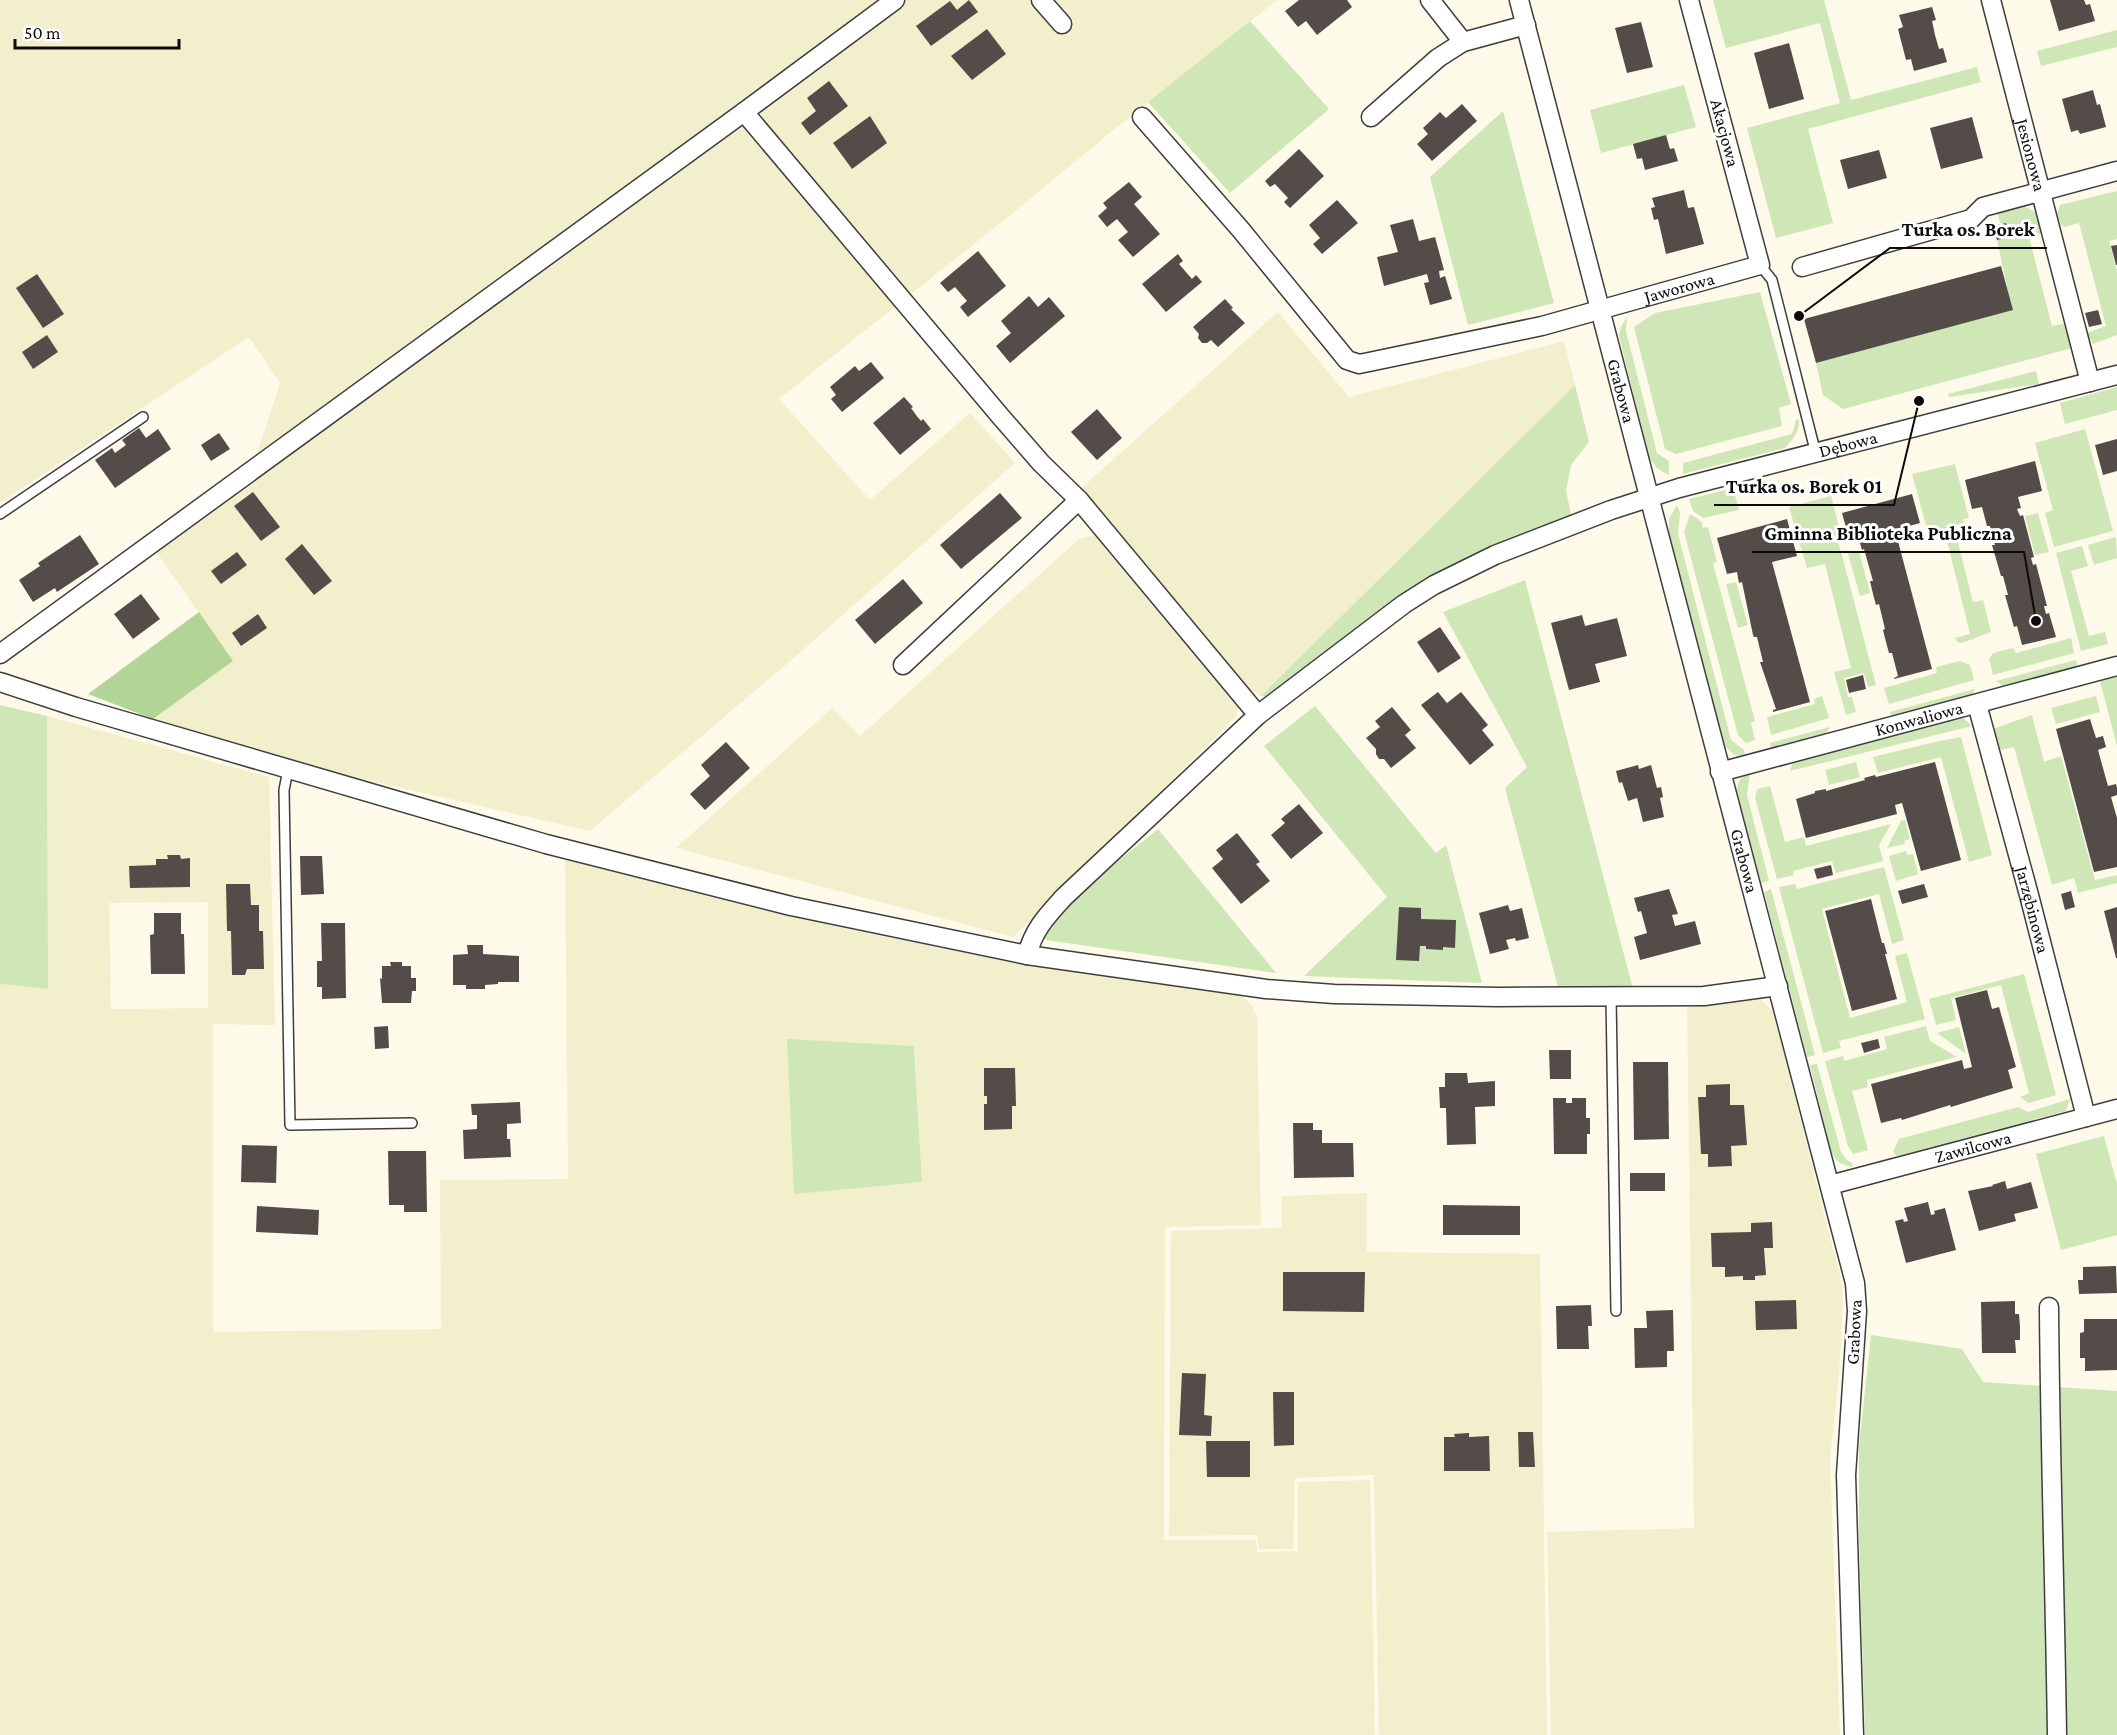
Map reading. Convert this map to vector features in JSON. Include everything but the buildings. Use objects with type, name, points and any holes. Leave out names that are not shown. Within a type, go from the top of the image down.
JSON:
[{"type":"street","points":[[0,654],[895,0]]},
{"type":"street","points":[[1041,0],[1062,24]]},
{"type":"street","points":[[1430,0],[1463,42]]},
{"type":"street","name":"Grabowa","points":[[1519,0],[1851,1267],[1857,1301],[1846,1475],[1854,1735]]},
{"type":"street","name":"Akacjowa","points":[[1689,0],[1760,265]]},
{"type":"street","name":"Jesionowa","points":[[1990,0],[2090,382]]},
{"type":"street","points":[[1371,117],[1438,58],[1463,42],[1526,26]]},
{"type":"street","points":[[744,112],[1027,448],[1078,501],[1258,715]]},
{"type":"street","name":"Jaworowa","points":[[1142,117],[1241,230],[1347,360],[1359,364],[1542,326],[1599,308],[1760,265]]},
{"type":"street","points":[[1802,267],[1971,219],[1983,207],[2117,171]]},
{"type":"street","name":"Dębowa","points":[[1027,955],[1036,930],[1064,897],[1258,715],[1370,628],[1434,585],[1495,555],[1648,498],[2117,375]]},
{"type":"street","points":[[903,665],[1078,501]]},
{"type":"street","name":"Konwaliowa","points":[[1720,772],[2117,666]]},
{"type":"street","points":[[0,682],[85,710],[546,844],[791,906],[1027,955],[1303,992],[1399,996],[1704,996],[1778,986]]},
{"type":"street","name":"Jarzębinowa","points":[[1977,704],[2086,1117]]},
{"type":"street","name":"Zawilcowa","points":[[1830,1185],[2117,1109]]},
{"type":"street","points":[[2049,1307],[2057,1735]]},
{"type":"lane","points":[[1760,265],[1772,280],[1816,454]]},
{"type":"lane","points":[[0,514],[143,417]]},
{"type":"lane","points":[[288,770],[284,790],[290,1125],[412,1123]]},
{"type":"lane","points":[[1611,996],[1616,1311]]},
{"type":"shaded area","points":[[0,0],[1277,0],[779,399],[870,500],[970,413],[1015,463],[796,656],[590,831],[313,768],[153,719],[233,661],[154,549],[248,481],[280,383],[249,337],[0,503]]},
{"type":"shaded area","points":[[1278,312],[1349,397],[1564,341],[1575,385],[1261,696],[1247,687],[1078,491]]},
{"type":"shaded area","points":[[1098,534],[1239,704],[1237,716],[1013,937],[676,848],[832,708],[860,736],[1079,539]]},
{"type":"shaded area","points":[[47,716],[269,777],[275,1025],[213,1024],[213,1332],[441,1329],[440,1180],[568,1179],[565,856],[791,917],[1024,965],[1238,993],[1252,1005],[1257,1017],[1261,1225],[1165,1227],[1164,1540],[1256,1540],[1257,1552],[1298,1551],[1298,1482],[1370,1480],[1375,1735],[0,1735],[0,984],[48,989]],"holes":[[[208,902],[208,1008],[111,1009],[109,903]],[[915,1049],[922,1182],[795,1193]]]},
{"type":"shaded area","points":[[1759,998],[1773,1011],[1841,1280],[1843,1303],[1839,1375],[1830,1458],[1840,1735],[1551,1735],[1547,1532],[1694,1528],[1687,1005]]},
{"type":"shaded area","points":[[1367,1193],[1367,1252],[1540,1254],[1547,1735],[1379,1735],[1374,1475],[1295,1478],[1293,1549],[1259,1549],[1257,1535],[1169,1536],[1171,1231],[1282,1228],[1281,1196]]},
{"type":"green space","points":[[1713,0],[1824,0],[1851,100],[1977,67],[1981,82],[1808,129],[1833,223],[1776,238],[1747,128],[1840,103],[1820,23],[1726,48]]},
{"type":"green space","points":[[1250,21],[1329,109],[1230,193],[1148,102]]},
{"type":"green space","points":[[2117,30],[2117,47],[2041,66],[2037,51]]},
{"type":"green space","points":[[1684,85],[1696,127],[1601,153],[1590,110]]},
{"type":"green space","points":[[1503,111],[1554,303],[1468,325],[1430,177]]},
{"type":"green space","points":[[2117,191],[2117,239],[2109,241],[2117,271],[2117,335],[2093,344],[2087,333],[2106,326],[2079,223],[2065,227],[2061,225],[2057,214],[2060,205]]},
{"type":"green space","points":[[2022,205],[2037,213],[2044,233],[2029,237],[2052,326],[2067,323],[2072,348],[1843,409],[1823,395],[1816,363],[2012,310],[1997,240],[2010,236],[2006,223],[2000,223],[1997,212]]},
{"type":"green space","points":[[1760,292],[1791,404],[1779,408],[1782,426],[1676,454],[1665,449],[1634,327],[1655,313]]},
{"type":"green space","points":[[1627,317],[1626,331],[1657,453],[1669,461],[1669,475],[1658,469],[1649,458],[1619,335]]},
{"type":"green space","points":[[2036,371],[2039,384],[1949,397],[1948,394]]},
{"type":"green space","points":[[1575,385],[1589,442],[1571,465],[1566,491],[1572,519],[1453,565],[1367,620],[1272,698],[1261,696]]},
{"type":"green space","points":[[2117,387],[2117,410],[2065,424],[2060,403]]},
{"type":"green space","points":[[1799,419],[1797,432],[1785,448],[1683,474],[1683,463],[1792,434],[1796,420]]},
{"type":"green space","points":[[2085,429],[2113,531],[2054,547],[2045,513],[2053,510],[2035,443]]},
{"type":"green space","points":[[1955,464],[1969,518],[1963,519],[1964,523],[1954,526],[1973,602],[1983,600],[1991,632],[1962,643],[1957,642],[1955,638],[1970,634],[1945,533],[1929,536],[1912,474]]},
{"type":"green space","points":[[1733,488],[1739,510],[1703,518],[1693,511],[1689,499]]},
{"type":"green space","points":[[1831,496],[1839,527],[1835,529],[1876,685],[1868,687],[1864,673],[1844,678],[1848,697],[1852,697],[1856,712],[1846,715],[1834,672],[1851,668],[1825,564],[1807,568],[1789,507]]},
{"type":"green space","points":[[1677,505],[1680,513],[1678,534],[1731,740],[1744,750],[1745,756],[1734,755],[1725,746],[1669,534],[1669,519]]},
{"type":"green space","points":[[2038,513],[2049,552],[2035,555],[2025,516]]},
{"type":"green space","points":[[1690,514],[1702,522],[1703,528],[1708,527],[1717,562],[1713,563],[1755,721],[1751,723],[1755,740],[1746,743],[1738,735],[1684,532]]},
{"type":"green space","points":[[2116,537],[2117,558],[2094,565],[2088,545]]},
{"type":"green space","points":[[2082,546],[2088,566],[2071,571],[2089,636],[2105,632],[2108,644],[2081,651],[2056,553]]},
{"type":"green space","points":[[1859,551],[1870,593],[1860,596],[1848,554]]},
{"type":"green space","points":[[1525,580],[1633,989],[1558,987],[1505,788],[1527,767],[1443,612]]},
{"type":"green space","points":[[1736,582],[1748,625],[1738,628],[1726,584]]},
{"type":"green space","points":[[199,612],[233,661],[153,719],[88,694]]},
{"type":"green space","points":[[2071,638],[2074,653],[1993,675],[1989,659],[1993,653],[2013,648],[2016,653]]},
{"type":"green space","points":[[2076,660],[2078,667],[2009,687],[1996,681]]},
{"type":"green space","points":[[1960,661],[1970,665],[1974,680],[1889,704],[1884,688],[1937,673],[1936,667]]},
{"type":"green space","points":[[2117,676],[2117,746],[2100,681]]},
{"type":"green space","points":[[1975,689],[1972,695],[1892,716],[1890,712]]},
{"type":"green space","points":[[1822,696],[1829,718],[1771,735],[1767,717],[1815,704],[1814,699]]},
{"type":"green space","points":[[2096,696],[2100,712],[2056,724],[2051,708]]},
{"type":"green space","points":[[0,705],[47,716],[48,989],[0,984]]},
{"type":"green space","points":[[1315,706],[1436,853],[1446,845],[1482,983],[1304,976],[1387,897],[1264,746]]},
{"type":"green space","points":[[2032,715],[2044,762],[2061,756],[2095,880],[2117,875],[2117,883],[2078,893],[2074,878],[2052,885],[2014,747],[2001,750],[1993,729]]},
{"type":"green space","points":[[1963,718],[1972,726],[1790,771],[1796,760],[1950,719]]},
{"type":"green space","points":[[1830,727],[1826,734],[1771,749],[1770,743]]},
{"type":"green space","points":[[1961,737],[1992,855],[1969,862],[1941,757],[1878,773],[1873,757]]},
{"type":"green space","points":[[1856,762],[1860,777],[1829,785],[1825,770]]},
{"type":"green space","points":[[1750,772],[1747,795],[1769,881],[1761,883],[1736,790],[1740,779]]},
{"type":"green space","points":[[1770,786],[1785,842],[1804,837],[1806,846],[1891,824],[1879,845],[1883,861],[1836,873],[1832,861],[1793,871],[1794,875],[1777,879],[1755,798],[1757,789]]},
{"type":"green space","points":[[1905,820],[1910,839],[1904,841],[1905,844],[1887,848],[1901,821]]},
{"type":"green space","points":[[1158,829],[1276,973],[1046,940],[1041,932],[1072,898]]},
{"type":"green space","points":[[1906,851],[1908,855],[1913,854],[1918,874],[1896,881],[1889,856]]},
{"type":"green space","points":[[1884,867],[1904,940],[1892,944],[1879,894],[1822,909],[1850,1018],[1907,1002],[1895,956],[1907,953],[1925,1019],[1839,1041],[1841,1048],[1823,1053],[1779,887],[1795,884],[1797,889]]},
{"type":"green space","points":[[1771,889],[1815,1055],[1807,1057],[1764,892]]},
{"type":"green space","points":[[2024,974],[2056,1095],[2029,1103],[2020,1097],[2029,1093],[2001,985],[1951,998],[1956,1020],[1936,1025],[1929,999]]},
{"type":"green space","points":[[1926,1026],[1930,1041],[1957,1057],[1867,1080],[1868,1087],[1852,1091],[1868,1150],[1853,1154],[1848,1146],[1825,1061],[1843,1056],[1844,1061],[1887,1049],[1884,1037]]},
{"type":"green space","points":[[1959,1027],[1966,1054],[1937,1033]]},
{"type":"green space","points":[[787,1039],[914,1046],[922,1182],[794,1194]]},
{"type":"green space","points":[[1817,1064],[1841,1152],[1853,1167],[1838,1162],[1830,1149],[1810,1065]]},
{"type":"green space","points":[[2070,1099],[2066,1111],[1897,1156],[1893,1152],[1899,1139],[2018,1107],[2028,1112]]},
{"type":"green space","points":[[2104,1136],[2117,1184],[2117,1235],[2061,1250],[2036,1154]]},
{"type":"green space","points":[[1871,1335],[1962,1349],[1983,1382],[2117,1391],[2117,1735],[1865,1735],[1859,1539],[1859,1446]]},
{"type":"place","name":"Turka os. Borek","points":[[1799,316]]},
{"type":"place","name":"Turka os. Borek 01","points":[[1919,401]]},
{"type":"place","name":"Gminna Biblioteka Publiczna","points":[[2036,621]]}]
